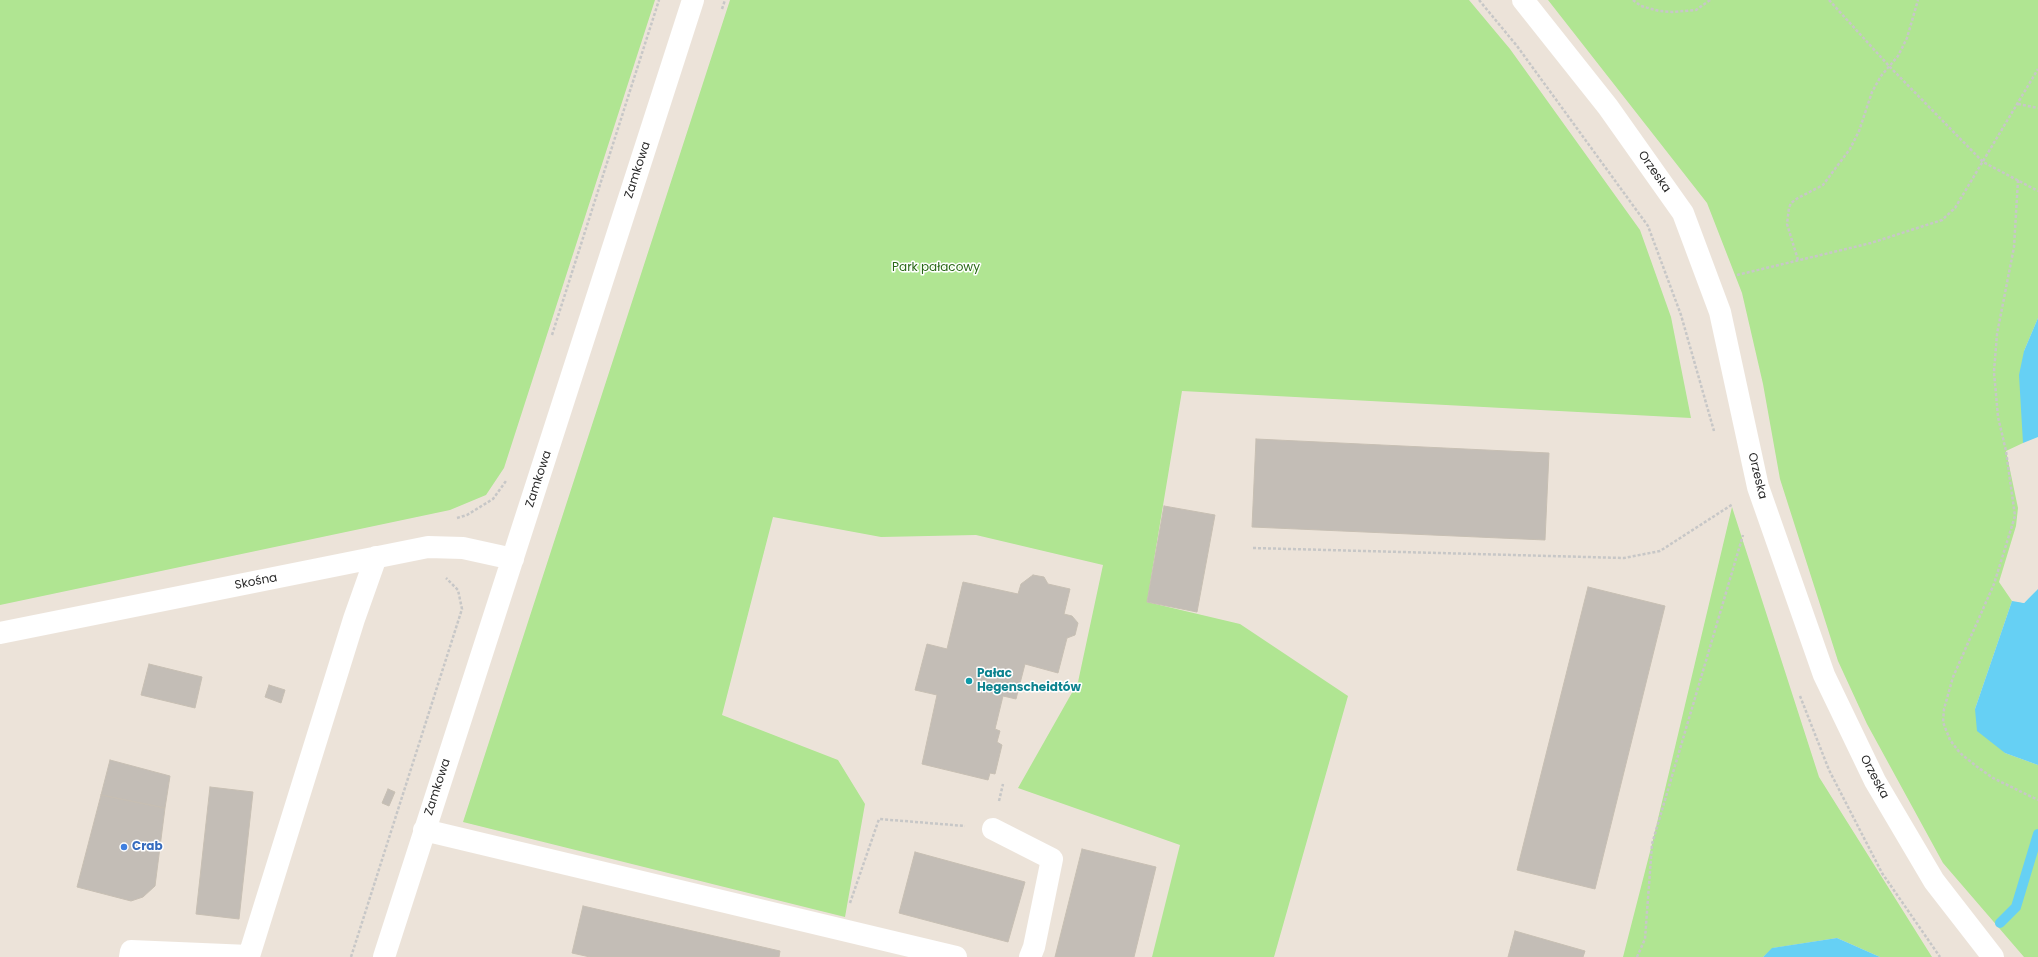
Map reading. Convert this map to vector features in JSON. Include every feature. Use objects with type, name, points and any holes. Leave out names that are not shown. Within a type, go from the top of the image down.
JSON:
[{"type":"street","name":"Zamkowa","points":[[384,957],[693,0]]},
{"type":"street","name":"Orzeska","points":[[1523,0],[1608,107],[1683,213],[1720,312],[1758,487],[1824,675],[1875,781],[1934,882],[1993,957]]},
{"type":"street","name":"Skośna","points":[[0,633],[428,547],[463,548],[513,559]]},
{"type":"street","points":[[130,957],[131,951],[250,956],[354,619],[376,557]]},
{"type":"street","points":[[993,829],[1052,859],[1034,947],[1030,957]]},
{"type":"street","points":[[424,830],[956,957]]},
{"type":"path","points":[[552,336],[659,0]]},
{"type":"path","points":[[1479,0],[1517,46],[1648,226],[1681,315],[1716,436]]},
{"type":"path","points":[[1633,0],[1641,6],[1659,11],[1672,12],[1696,10],[1710,0]]},
{"type":"path","points":[[1829,0],[1889,66],[1983,162],[2038,191]]},
{"type":"path","points":[[1798,260],[1787,224],[1791,203],[1823,185],[1830,179],[1853,143],[1859,131],[1872,92],[1889,66],[1898,56],[1907,38],[1918,0]]},
{"type":"path","points":[[1709,282],[1871,243],[1942,220],[1955,208],[2018,104],[2026,86],[2038,69]]},
{"type":"path","points":[[2018,104],[2038,108]]},
{"type":"path","points":[[2018,180],[2014,247],[1997,334],[1994,372],[1998,417],[2006,451],[2016,516],[1994,584],[1953,677],[1944,709],[1943,722],[1950,740],[1960,753],[1993,778],[2038,800]]},
{"type":"path","points":[[454,518],[467,515],[493,499],[507,479]]},
{"type":"path","points":[[1733,496],[1737,511]]},
{"type":"path","points":[[1253,548],[1624,558],[1660,551],[1735,504]]},
{"type":"path","points":[[1637,957],[1645,939],[1652,844],[1744,532],[1746,539]]},
{"type":"path","points":[[351,957],[462,608],[458,590],[448,578],[428,573],[428,547]]},
{"type":"path","points":[[1994,584],[1999,582]]},
{"type":"path","points":[[1798,690],[1829,770],[1882,874],[1940,957]]},
{"type":"path","points":[[841,929],[879,819],[993,829],[1003,784]]},
{"type":"green space","points":[[0,0],[655,0],[504,468],[486,495],[450,510],[0,605]]},
{"type":"green space","name":"Park pałacowy","points":[[730,0],[1469,0],[1510,49],[1640,230],[1671,317],[1691,418],[1182,391],[1147,602],[1240,624],[1348,696],[1274,957],[1152,957],[1180,845],[1018,788],[1078,682],[1103,565],[976,535],[881,537],[773,517],[722,715],[838,760],[865,804],[845,917],[463,822]]},
{"type":"green space","points":[[1548,0],[2038,0],[2038,318],[2024,351],[2023,443],[2006,451],[2018,508],[2016,526],[1999,582],[2012,601],[1975,709],[2005,753],[2038,765],[2038,957],[2024,957],[1943,863],[1867,724],[1838,661],[1780,479],[1763,384],[1742,293],[1707,203]]},
{"type":"green space","points":[[1732,507],[1819,777],[1932,957],[1880,957],[1837,938],[1773,948],[1763,957],[1623,957],[1652,844]]},
{"type":"water","points":[[2038,318],[2038,437],[2023,443],[2019,375],[2024,351]]},
{"type":"water","points":[[2038,589],[2038,765],[2005,753],[1977,731],[1975,709],[2012,601],[2024,603]]},
{"type":"water","points":[[1837,938],[1880,957],[1763,957],[1772,948]]},
{"type":"pier","points":[[2038,587],[2024,603],[2011,599],[2023,601]]},
{"type":"building","points":[[1256,439],[1549,453],[1545,540],[1252,527]]},
{"type":"building","points":[[1164,506],[1215,515],[1197,612],[1147,602]]},
{"type":"building","name":"Pałac Hegenscheidtów","points":[[1033,575],[1044,577],[1048,584],[1070,589],[1064,614],[1072,616],[1078,623],[1075,635],[1067,638],[1058,673],[1025,664],[1016,699],[1003,696],[995,729],[1000,731],[997,742],[1002,745],[995,774],[990,773],[988,780],[922,764],[937,695],[915,690],[927,644],[947,649],[963,582],[1018,594],[1021,584]]},
{"type":"building","points":[[1588,587],[1665,606],[1595,889],[1517,870]]},
{"type":"building","points":[[149,664],[202,677],[195,708],[141,695]]},
{"type":"building","points":[[269,685],[285,690],[281,703],[265,697]]},
{"type":"building","points":[[110,760],[170,776],[165,808],[101,795]]},
{"type":"building","points":[[210,787],[253,792],[239,919],[196,914]]},
{"type":"building","points":[[388,789],[395,792],[389,806],[382,803]]},
{"type":"building","name":"Crab","points":[[101,795],[165,808],[155,886],[143,897],[131,901],[77,887]]},
{"type":"building","points":[[1082,849],[1156,867],[1134,957],[1055,957]]},
{"type":"building","points":[[915,852],[1025,882],[1008,942],[899,913]]},
{"type":"building","points":[[583,906],[780,951],[779,957],[590,957],[572,953]]},
{"type":"building","points":[[1515,931],[1585,951],[1583,957],[1508,957]]},
{"type":"waterway","points":[[2000,923],[2016,907],[2038,834]]},
{"type":"place","name":"Pałac Hegenscheidtów","points":[[969,681]]},
{"type":"place","name":"Crab","points":[[124,847]]}]
